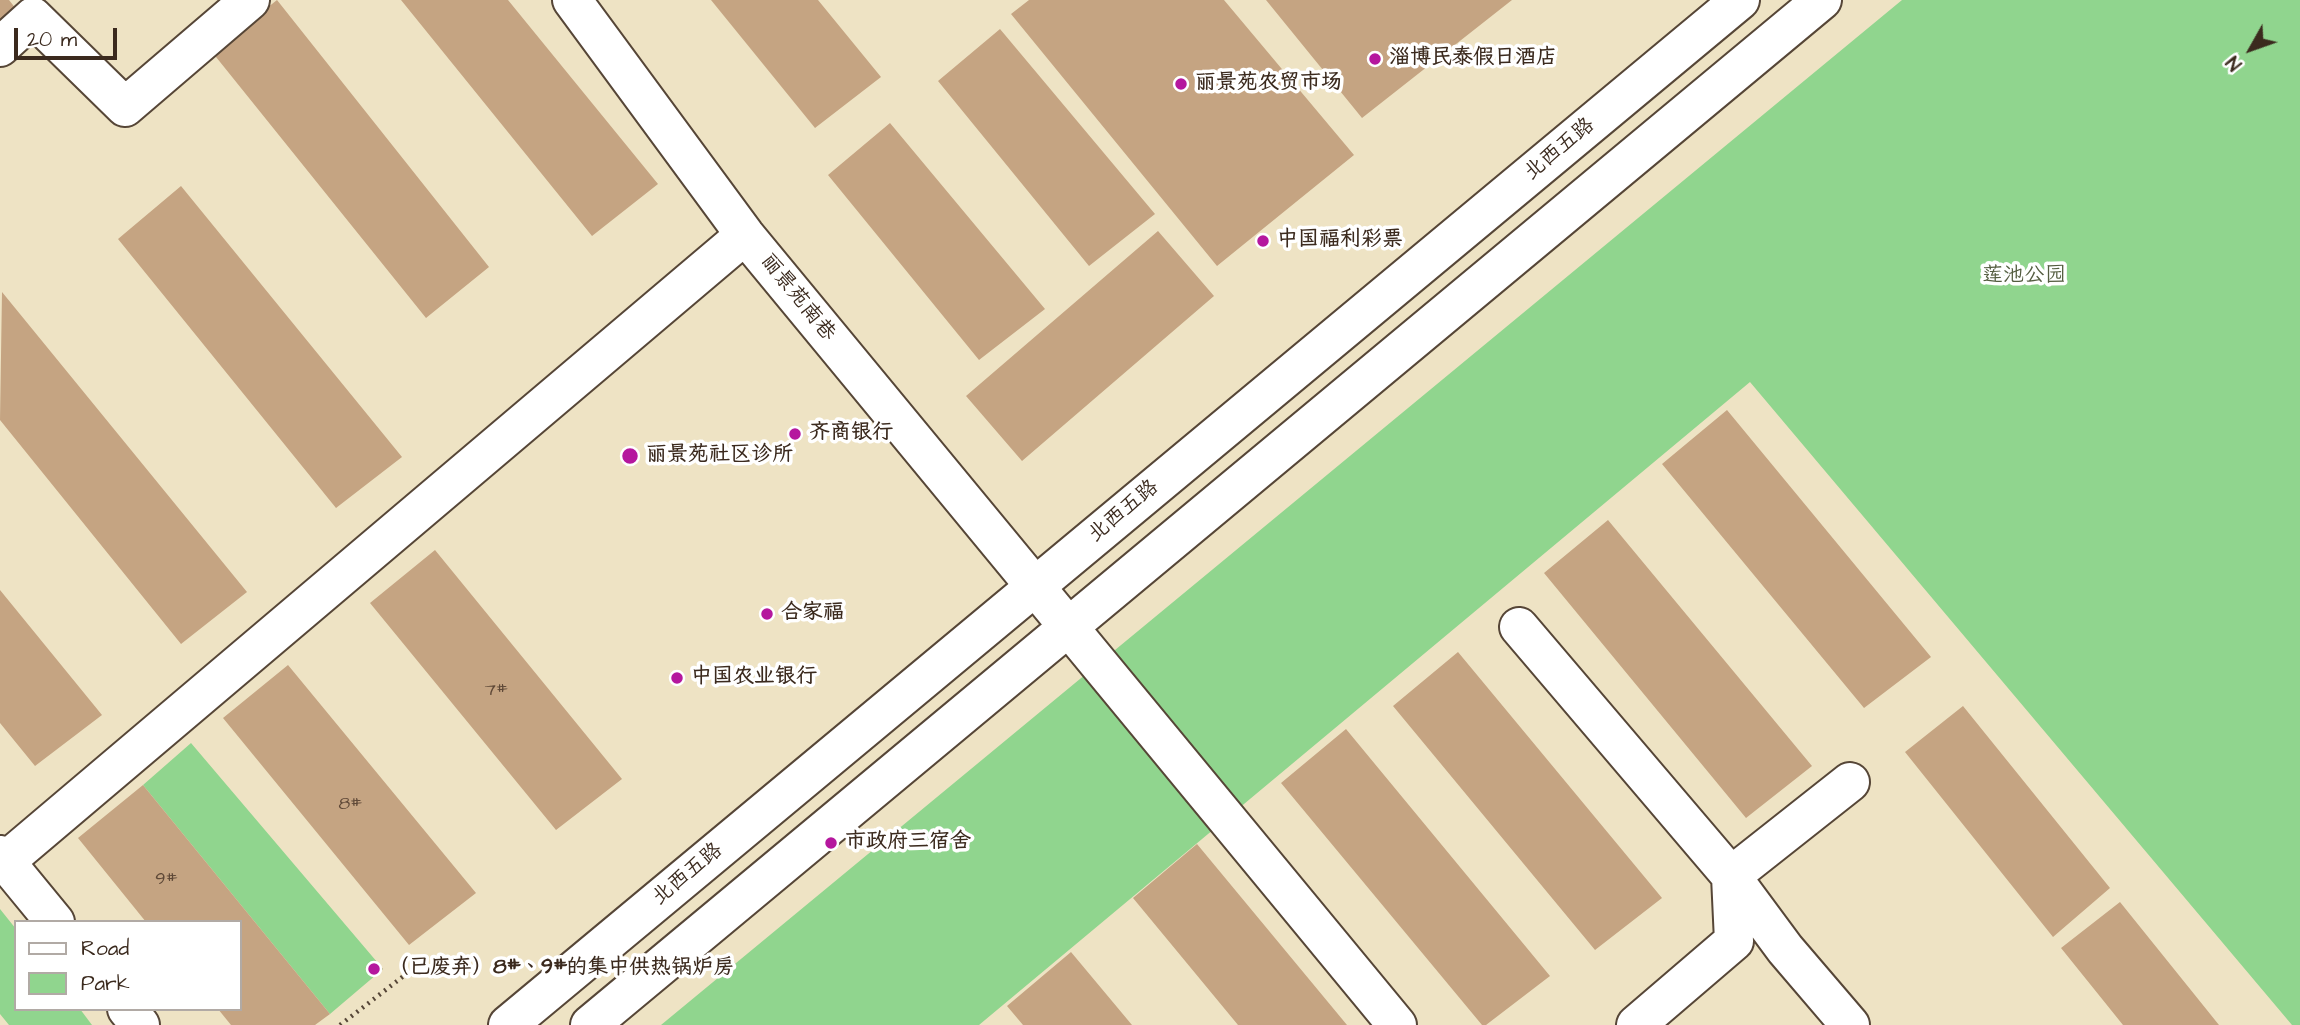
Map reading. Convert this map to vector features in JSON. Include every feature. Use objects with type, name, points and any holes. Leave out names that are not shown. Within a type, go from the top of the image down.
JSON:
[{"type":"street","points":[[0,47],[33,17],[125,107],[250,0]]},
{"type":"street","name":"丽景苑南巷","points":[[572,0],[746,235],[1397,1025]]},
{"type":"street","name":"北西五路","points":[[508,1025],[1740,0]]},
{"type":"street","points":[[590,1025],[1822,0]]},
{"type":"street","points":[[53,920],[2,861],[746,235]]},
{"type":"street","points":[[1519,627],[1731,876],[1786,949],[1850,1025]]},
{"type":"street","points":[[1731,876],[1850,782]]},
{"type":"street","points":[[1636,1025],[1734,941],[1731,876]]},
{"type":"street","points":[[129,1011],[141,1025]]},
{"type":"path","points":[[340,1025],[405,975]]},
{"type":"green space","name":"莲池公园","points":[[1902,0],[2300,0],[2300,1025],[2292,1025],[1750,382],[979,1025],[661,1025]]},
{"type":"green space","points":[[191,743],[383,969],[330,1014],[143,785]]},
{"type":"green space","points":[[0,909],[14,926],[14,1011],[82,1011],[92,1025],[9,1025],[0,1014]]},
{"type":"building","points":[[0,0],[9,0],[20,14],[0,30]]},
{"type":"building","points":[[277,0],[489,267],[426,318],[212,52]]},
{"type":"building","points":[[401,0],[508,0],[658,184],[592,236]]},
{"type":"building","points":[[711,0],[818,0],[881,77],[815,128]]},
{"type":"building","name":"丽景苑农贸市场","points":[[1029,0],[1224,0],[1354,155],[1217,266],[1011,14]]},
{"type":"building","name":"淄博民泰假日酒店","points":[[1266,0],[1512,0],[1362,118]]},
{"type":"building","points":[[1000,29],[1155,214],[1089,266],[938,81]]},
{"type":"building","points":[[890,123],[1045,309],[979,360],[828,175]]},
{"type":"building","points":[[181,186],[402,457],[336,508],[118,239]]},
{"type":"building","points":[[1158,231],[1214,296],[1022,461],[966,396]]},
{"type":"building","points":[[2,292],[247,592],[181,644],[0,420]]},
{"type":"building","points":[[1727,410],[1931,657],[1864,708],[1662,464]]},
{"type":"building","points":[[1608,520],[1812,766],[1746,818],[1544,573]]},
{"type":"building","points":[[435,550],[622,779],[556,830],[370,603]]},
{"type":"building","points":[[0,590],[102,715],[35,766],[0,723]]},
{"type":"building","points":[[1458,652],[1662,898],[1595,950],[1393,706]]},
{"type":"building","points":[[288,665],[476,893],[409,945],[223,718]]},
{"type":"building","points":[[1963,706],[2110,888],[2053,937],[1905,752]]},
{"type":"building","points":[[1346,729],[1550,976],[1486,1025],[1482,1025],[1281,783]]},
{"type":"building","points":[[143,785],[330,1014],[315,1025],[231,1025],[220,1011],[242,1011],[242,920],[144,920],[78,838]]},
{"type":"building","points":[[1197,844],[1347,1025],[1238,1025],[1133,898]]},
{"type":"building","points":[[2120,902],[2219,1025],[2123,1025],[2061,948]]},
{"type":"building","points":[[1071,952],[1132,1025],[1023,1025],[1007,1006]]},
{"type":"building","name":"（已废弃）8#、9#的集中供热锅炉房","points":[[375,960],[383,969],[373,977],[365,968]]},
{"type":"place","name":"淄博民泰假日酒店","points":[[1375,59]]},
{"type":"place","name":"丽景苑农贸市场","points":[[1181,84]]},
{"type":"place","name":"中国福利彩票","points":[[1263,241]]},
{"type":"place","name":"齐商银行","points":[[795,434]]},
{"type":"place","name":"丽景苑社区诊所","points":[[630,456]]},
{"type":"place","name":"合家福","points":[[767,614]]},
{"type":"place","name":"中国农业银行","points":[[677,678]]},
{"type":"place","name":"市政府三宿舍","points":[[831,843]]},
{"type":"place","name":"（已废弃）8#、9#的集中供热锅炉房","points":[[374,969]]}]
